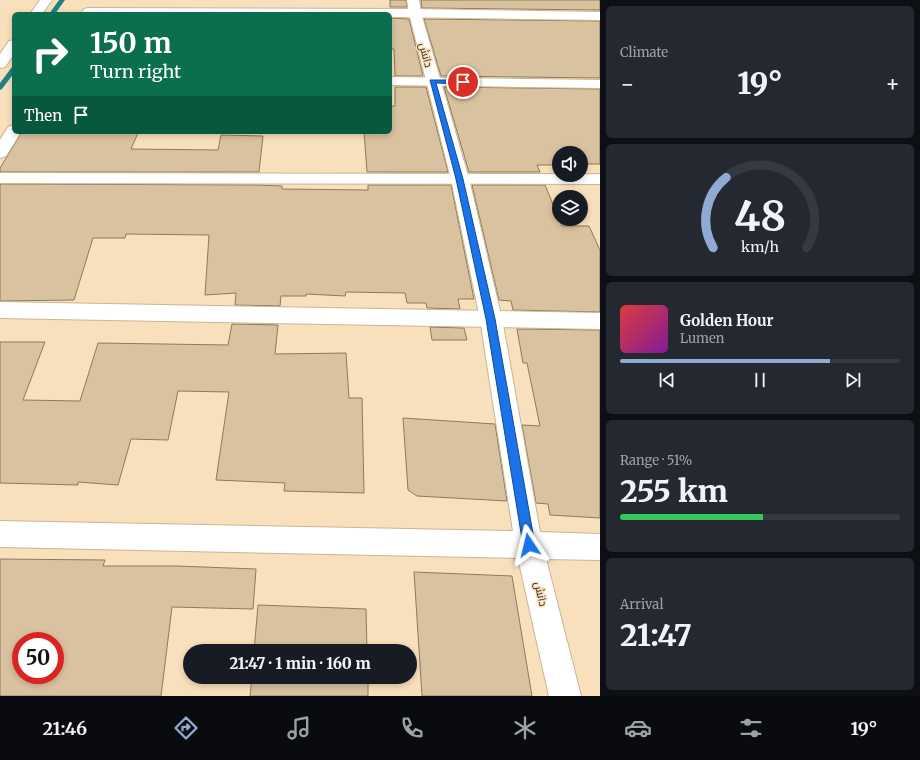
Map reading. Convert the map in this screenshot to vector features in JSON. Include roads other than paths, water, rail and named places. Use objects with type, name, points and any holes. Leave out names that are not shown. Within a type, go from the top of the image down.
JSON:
[{"type":"street","points":[[37,12],[46,0]]},
{"type":"street","points":[[88,12],[95,0]]},
{"type":"street","points":[[142,12],[414,7],[600,16]]},
{"type":"street","name":"دانش","points":[[414,7],[432,82],[460,179],[491,319],[529,545],[565,696]]},
{"type":"street","points":[[0,64],[12,47]]},
{"type":"street","points":[[392,81],[600,84]]},
{"type":"street","points":[[0,153],[12,133]]},
{"type":"street","points":[[0,178],[600,179]]},
{"type":"street","points":[[0,310],[600,321]]},
{"type":"street","points":[[0,534],[600,547]]},
{"type":"waterway","points":[[53,12],[62,0]]},
{"type":"waterway","points":[[0,88],[12,71]]}]
